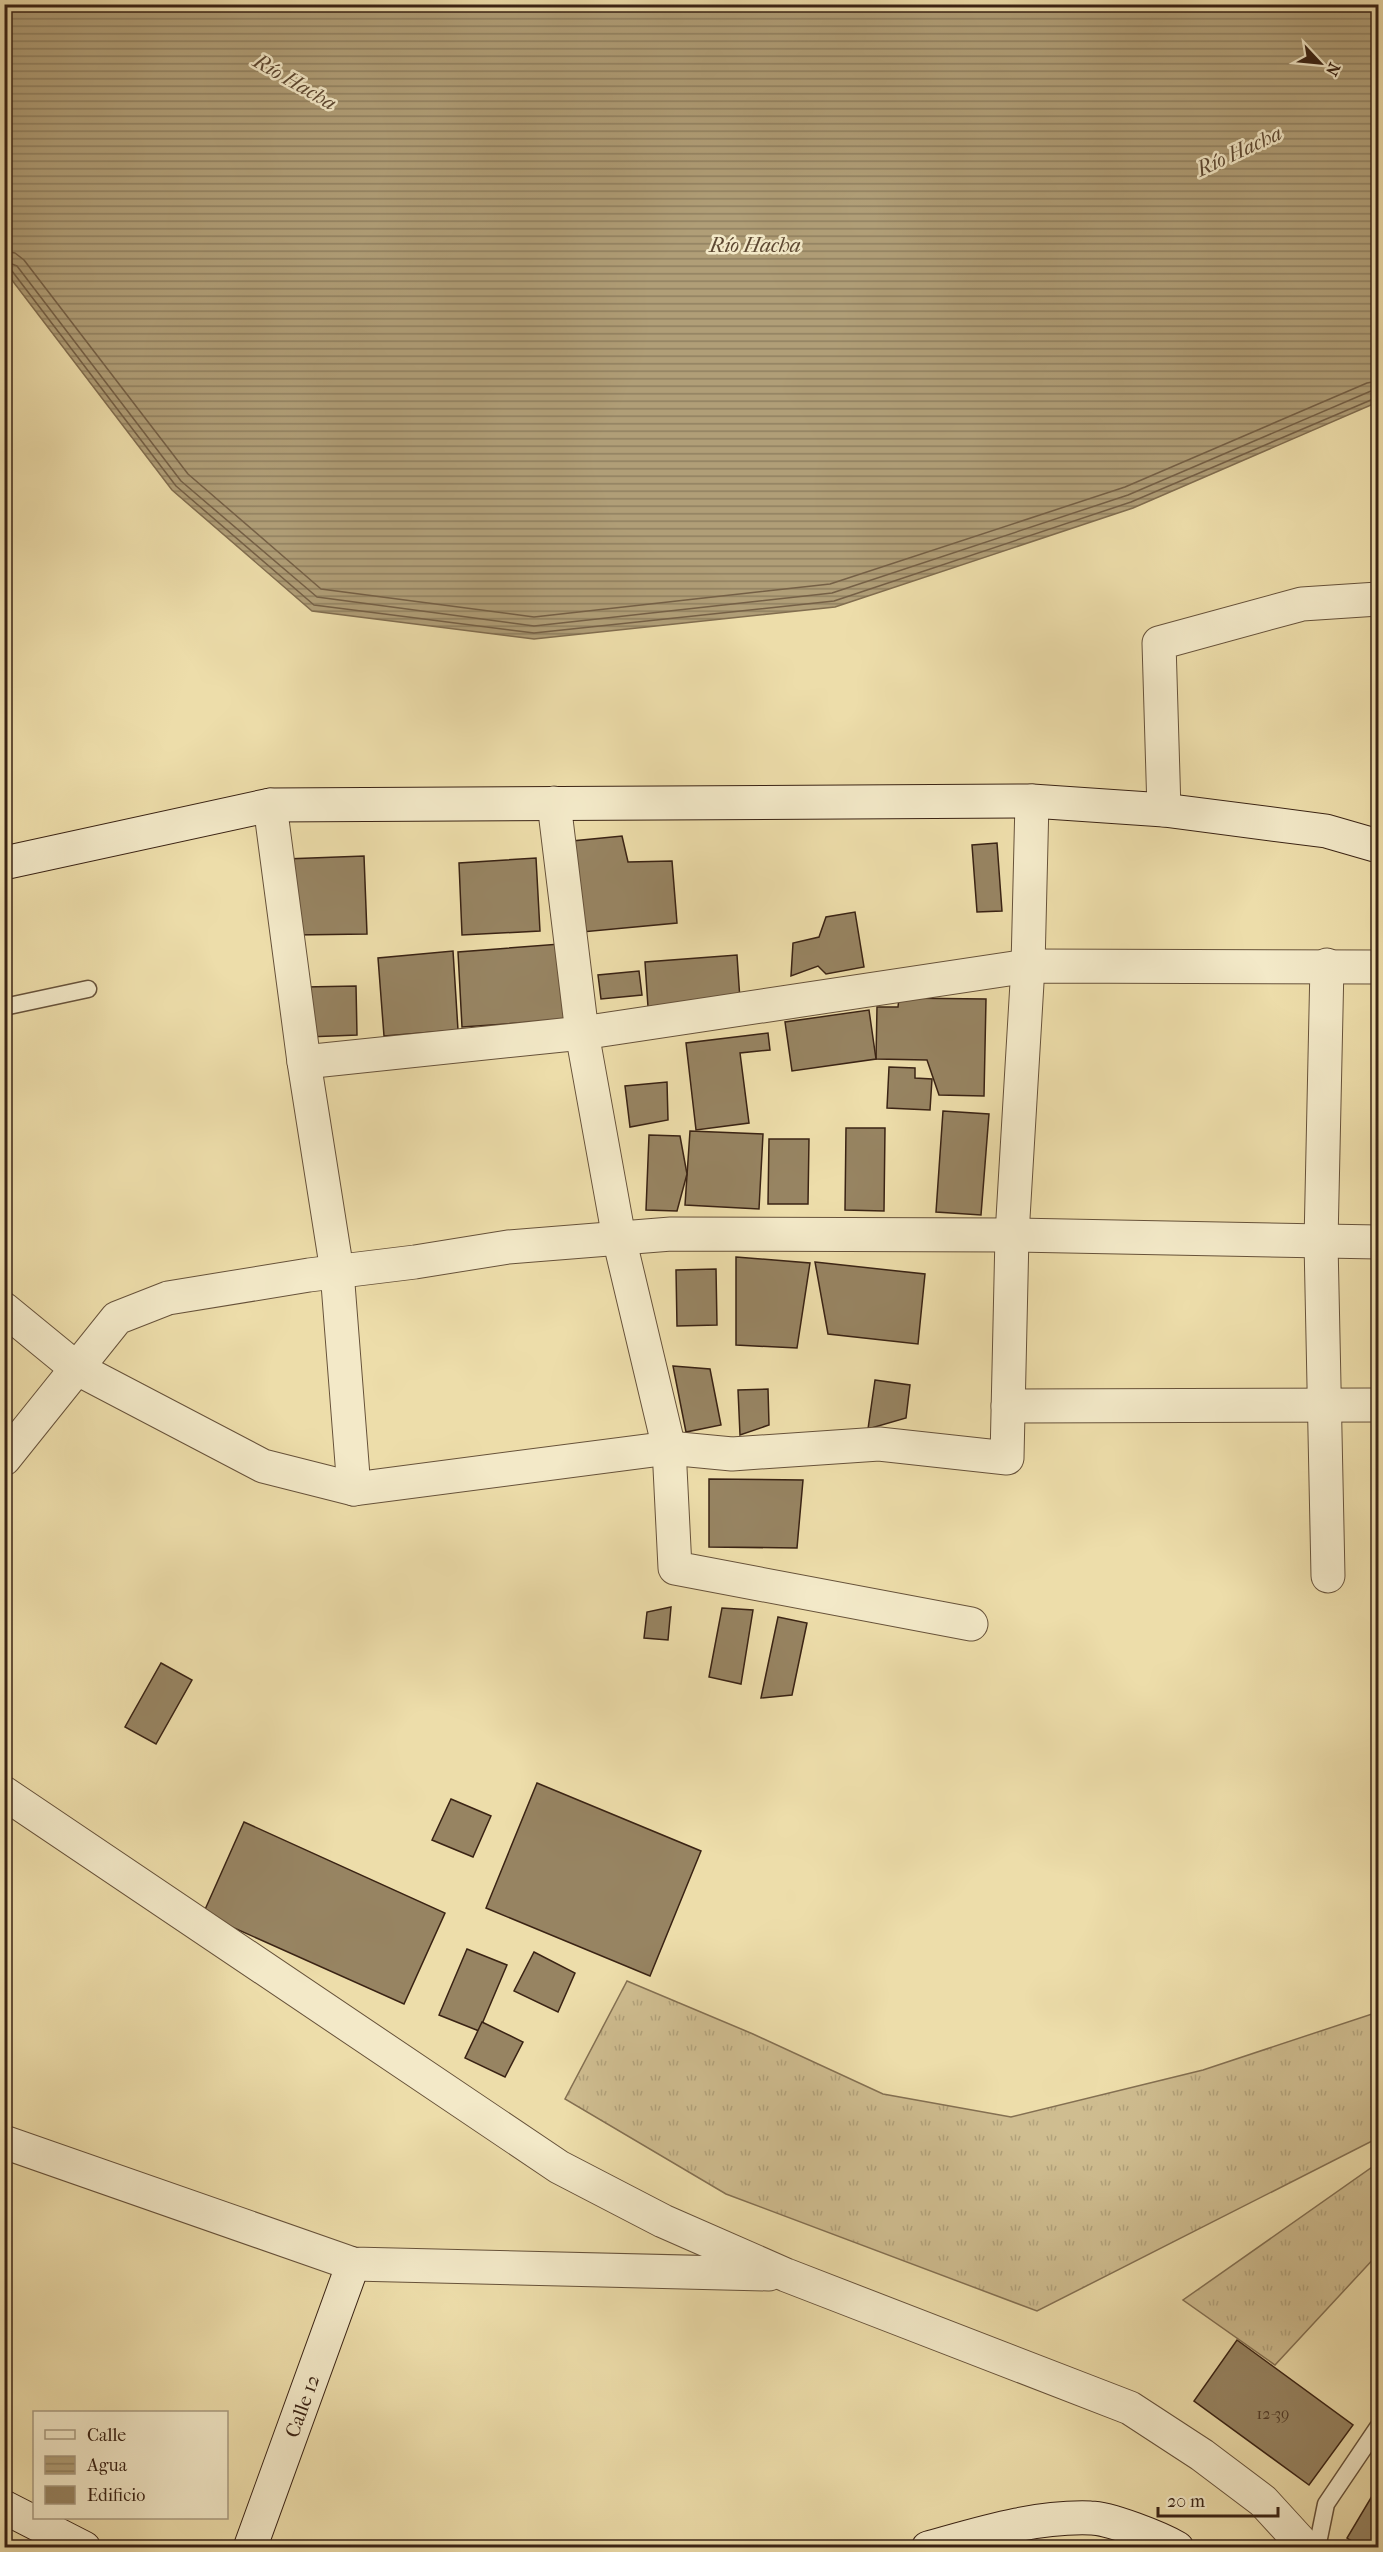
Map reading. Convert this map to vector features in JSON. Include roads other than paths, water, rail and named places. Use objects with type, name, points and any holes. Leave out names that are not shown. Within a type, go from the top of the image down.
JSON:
[{"type":"street","points":[[1164,810],[1159,643],[1302,603],[1378,599]]},
{"type":"street","points":[[4,1309],[76,1368],[263,1466],[354,1489],[669,1448],[732,1454],[879,1444],[1007,1458],[1012,1235],[1028,966],[1032,801]]},
{"type":"street","points":[[4,863],[270,805],[1032,801],[1164,810],[1326,831],[1378,846]]},
{"type":"street","points":[[554,803],[582,1033],[619,1238],[669,1448],[675,1568],[971,1624]]},
{"type":"street","points":[[270,805],[304,1062],[337,1271],[354,1489]]},
{"type":"street","points":[[304,1062],[582,1033],[1028,966],[1378,967]]},
{"type":"street","points":[[1327,966],[1321,1242],[1328,1576]]},
{"type":"street","points":[[4,1459],[117,1318],[168,1298],[337,1271],[415,1262],[508,1247],[671,1234],[1012,1235],[1378,1242]]},
{"type":"street","points":[[1008,1406],[1378,1405]]},
{"type":"street","points":[[4,1793],[559,2167],[663,2221],[786,2275],[1130,2408],[1202,2455],[1263,2501],[1306,2547]]},
{"type":"street","points":[[4,2142],[353,2264],[786,2275]]},
{"type":"street","name":"Calle 12","points":[[250,2547],[353,2264]]},
{"type":"street","points":[[4,2506],[84,2547]]},
{"type":"street","points":[[928,2547],[1021,2522],[1093,2517],[1160,2538],[1178,2547]]},
{"type":"lane","points":[[4,1006],[88,988]]},
{"type":"lane","points":[[1317,2547],[1326,2504],[1378,2427]]},
{"type":"water","name":"Río Hacha","points":[[5,4],[1378,5],[1378,402],[1133,508],[835,607],[534,639],[312,611],[172,490],[5,271]]}]
